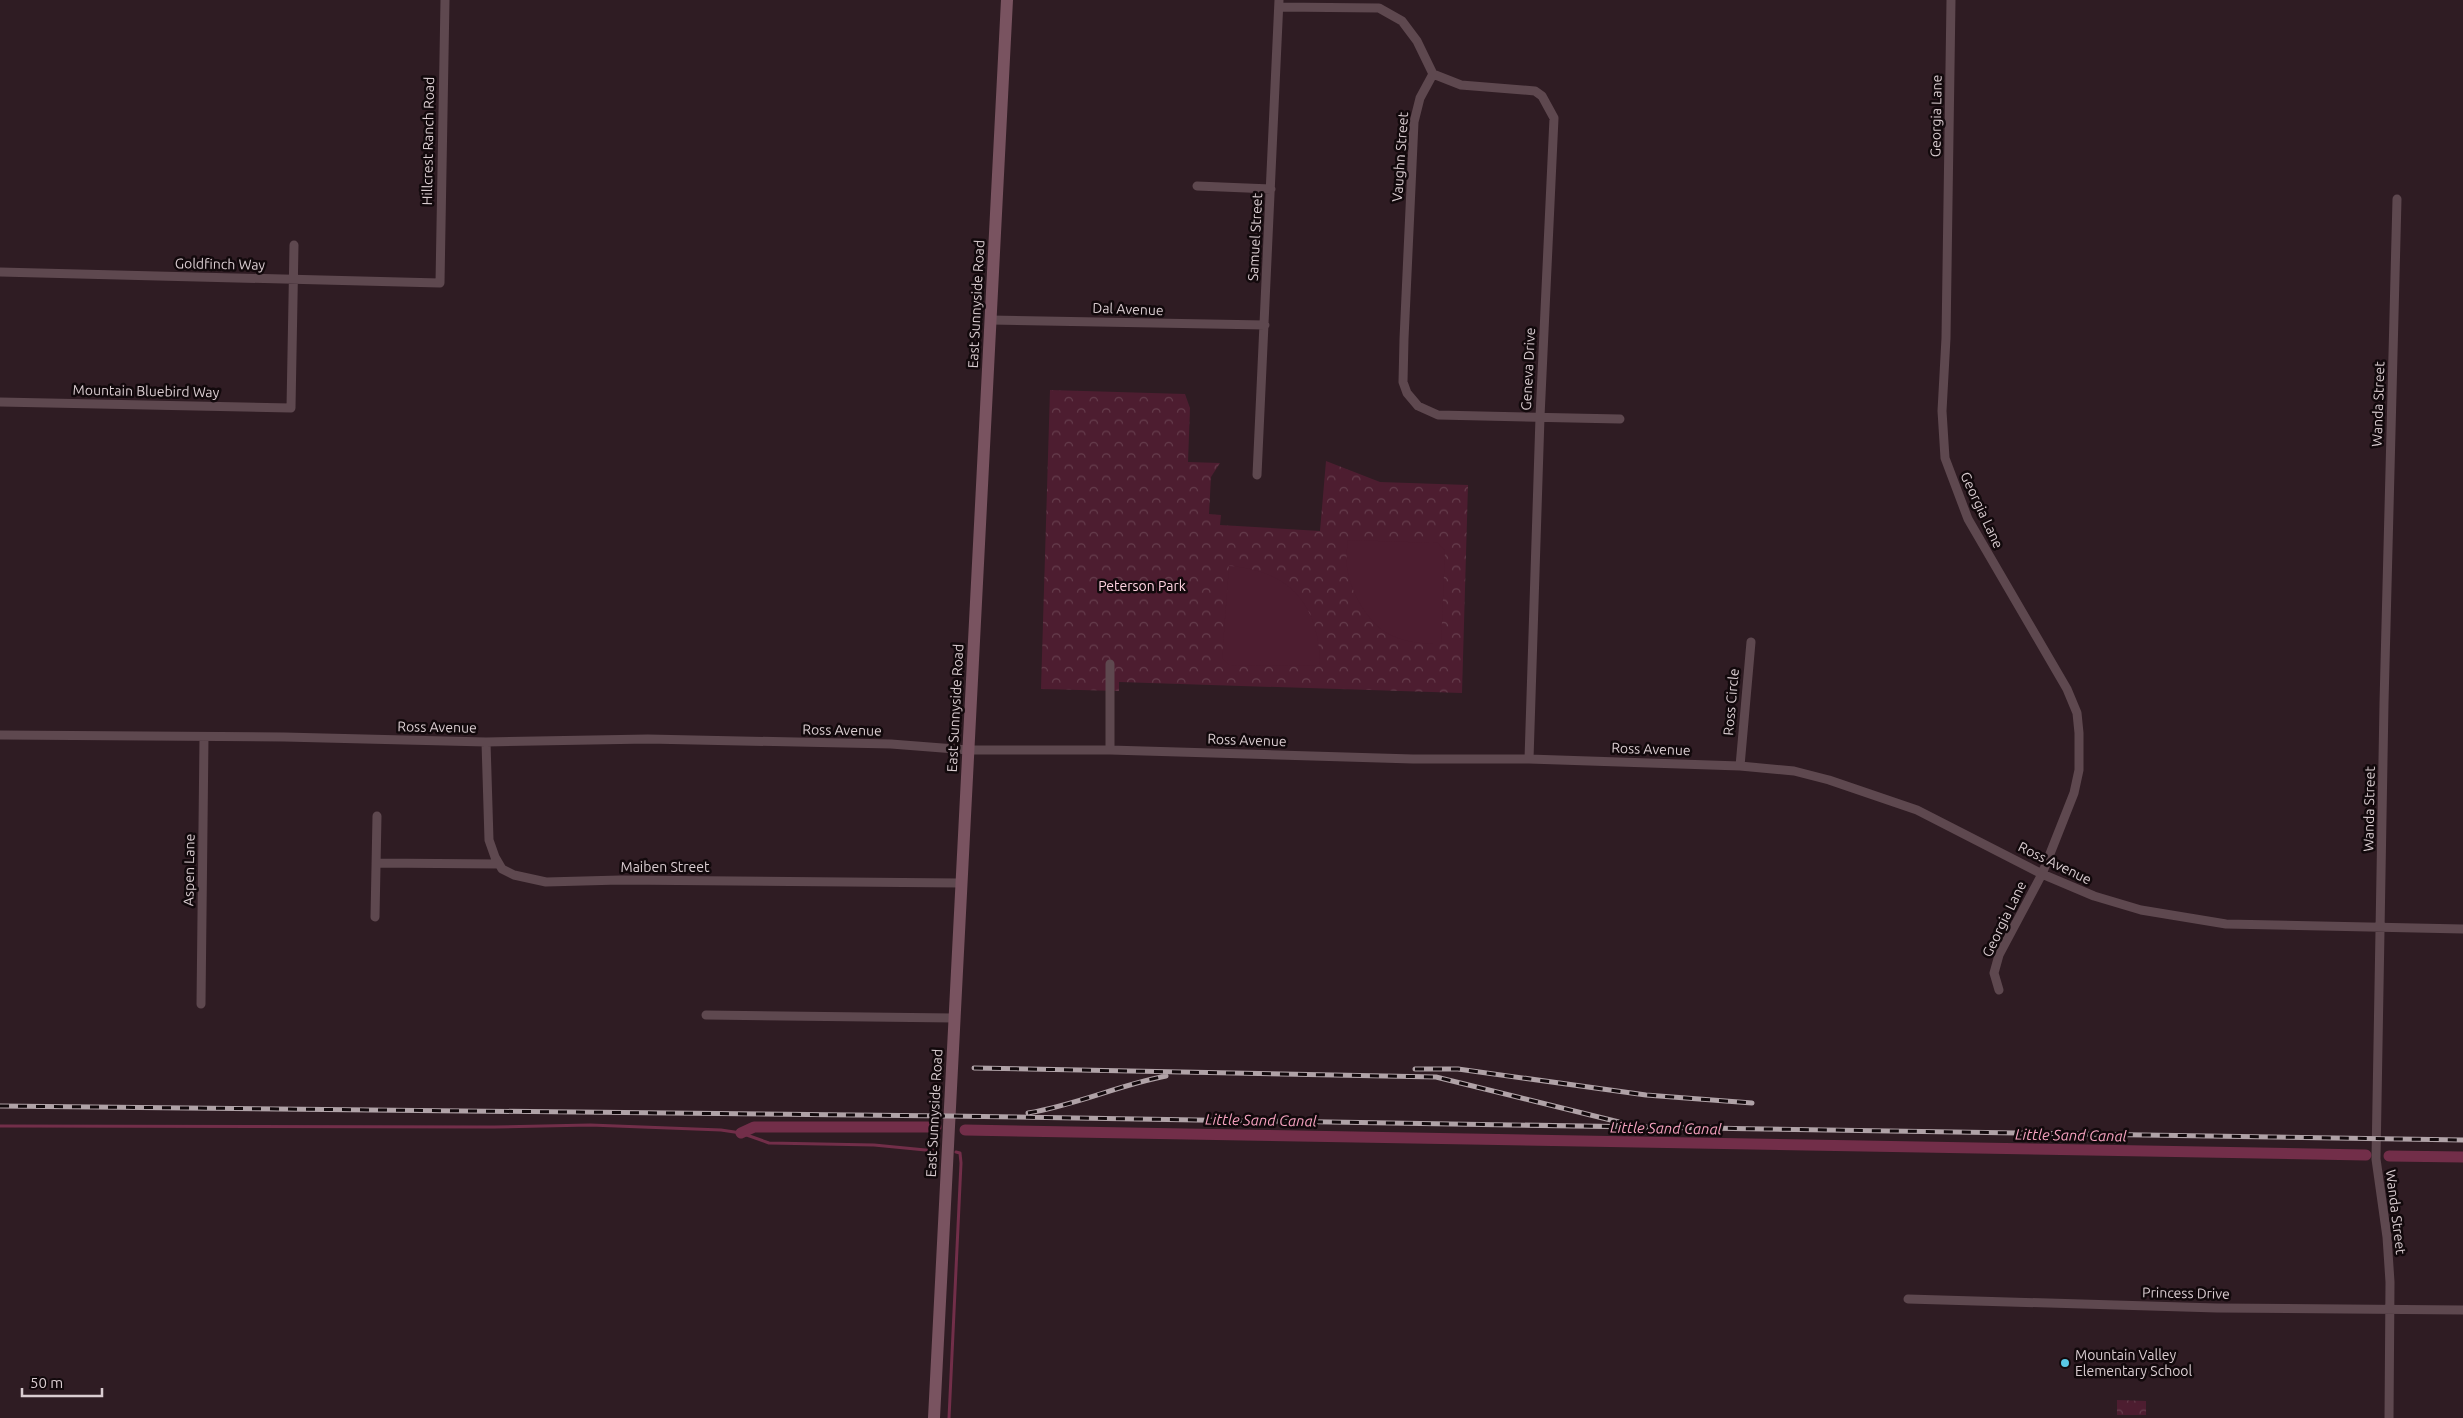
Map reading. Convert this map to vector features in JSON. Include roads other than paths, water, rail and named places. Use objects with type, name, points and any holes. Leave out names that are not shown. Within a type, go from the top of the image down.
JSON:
[{"type":"main road","name":"East Sunnyside Road","points":[[934,1418],[960,883],[1007,0]]},
{"type":"street","name":"Hillcrest Ranch Road","points":[[440,283],[445,0]]},
{"type":"street","name":"Georgia Lane","points":[[1951,0],[1947,318],[1942,411],[1944,450],[1953,483],[1968,520],[2060,676],[2077,714],[2079,770],[2074,793],[2042,874],[1999,954],[1994,973],[1999,990]]},
{"type":"street","points":[[1279,4],[1378,8],[1402,22],[1417,41],[1433,74]]},
{"type":"street","name":"Samuel Street","points":[[1258,474],[1279,4]]},
{"type":"street","name":"Vaughn Street","points":[[1433,74],[1420,98],[1414,122],[1403,382],[1407,393],[1418,406],[1438,415],[1469,418],[1540,417]]},
{"type":"street","name":"Geneva Drive","points":[[1433,74],[1460,85],[1535,91],[1542,96],[1554,118],[1540,417],[1529,759]]},
{"type":"street","points":[[1197,186],[1271,189]]},
{"type":"street","name":"Wanda Street","points":[[2389,1418],[2388,1308],[2390,1282],[2387,1237],[2376,1159],[2397,199]]},
{"type":"street","points":[[293,279],[294,244]]},
{"type":"street","name":"Goldfinch Way","points":[[0,272],[440,283]]},
{"type":"street","name":"Mountain Bluebird Way","points":[[0,402],[290,408],[293,279]]},
{"type":"street","name":"Dal Avenue","points":[[990,320],[1264,325]]},
{"type":"street","points":[[1540,417],[1620,419]]},
{"type":"street","name":"Ross Circle","points":[[1740,766],[1751,642]]},
{"type":"street","points":[[1110,664],[1110,750]]},
{"type":"street","name":"Ross Avenue","points":[[0,735],[284,737],[486,742],[648,739],[891,744],[968,750],[1110,750],[1413,759],[1529,759],[1740,766],[1794,771],[1829,780],[1917,810],[2042,874],[2094,896],[2141,910],[2226,924],[2463,929]]},
{"type":"street","name":"Aspen Lane","points":[[201,1004],[204,737]]},
{"type":"street","points":[[376,863],[499,864],[489,840],[486,742]]},
{"type":"street","points":[[375,918],[377,816]]},
{"type":"street","name":"Maiben Street","points":[[499,864],[502,869],[514,875],[546,882],[620,880],[960,883]]},
{"type":"street","points":[[706,1016],[954,1018]]},
{"type":"street","name":"Princess Drive","points":[[1908,1299],[2225,1308],[2463,1310]]},
{"type":"waterway","points":[[0,1126],[494,1127],[590,1125],[721,1130],[741,1133],[769,1143],[874,1145],[936,1151]]},
{"type":"waterway","points":[[741,1133],[754,1127],[936,1127]]},
{"type":"waterway","name":"Little Sand Canal","points":[[965,1130],[2366,1155]]},
{"type":"waterway","points":[[949,1418],[961,1163],[960,1153],[956,1152]]},
{"type":"waterway","name":"Little Sand Canal","points":[[2389,1156],[2463,1157]]},
{"type":"railway","points":[[974,1068],[1436,1077],[1623,1123]]},
{"type":"railway","points":[[1415,1069],[1458,1069],[1646,1095],[1752,1103]]},
{"type":"railway","points":[[1028,1113],[1166,1076]]},
{"type":"railway","points":[[0,1106],[948,1116],[2463,1140]]},
{"type":"place","name":"Mountain Valley Elementary School","points":[[2065,1363]]},
{"type":"park label","name":"Peterson Park","points":[[1142,586]]}]
